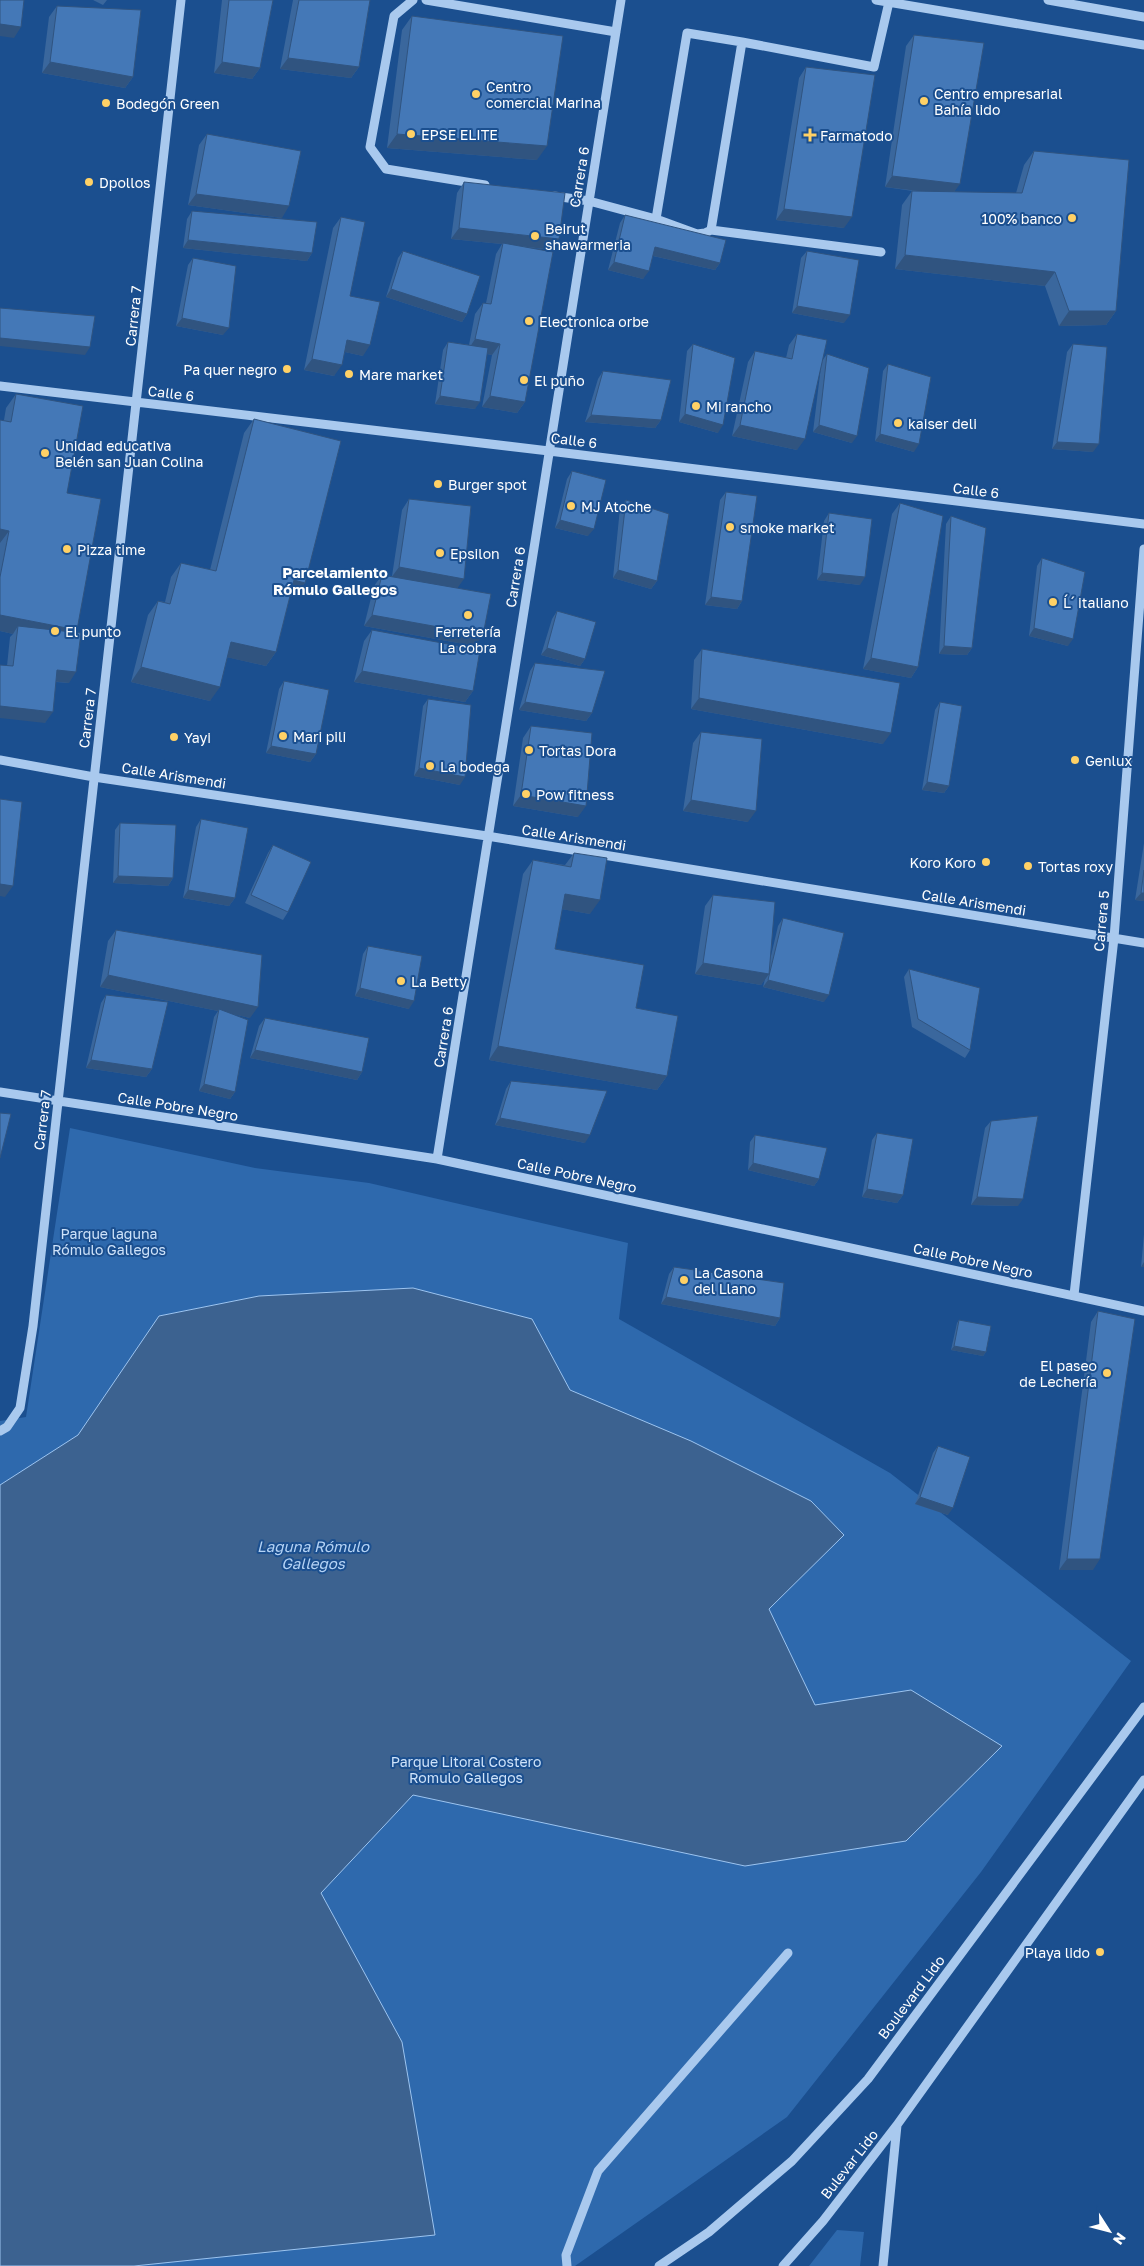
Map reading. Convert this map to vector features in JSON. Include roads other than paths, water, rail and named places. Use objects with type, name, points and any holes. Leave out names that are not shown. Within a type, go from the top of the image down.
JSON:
[{"type":"street","name":"Carrera 7","points":[[0,1431],[6,1427],[20,1408],[33,1326],[181,0]]},
{"type":"street","points":[[413,0],[394,16],[370,147],[386,169],[492,186]]},
{"type":"street","points":[[426,0],[616,32]]},
{"type":"street","name":"Carrera 6","points":[[438,1159],[487,836],[621,0]]},
{"type":"street","points":[[876,0],[1144,45]]},
{"type":"street","points":[[1048,0],[1144,17]]},
{"type":"street","points":[[656,219],[687,33],[874,67],[889,2]]},
{"type":"street","points":[[711,230],[742,42]]},
{"type":"street","points":[[540,194],[589,201],[656,219],[697,234],[711,230],[881,252]]},
{"type":"street","name":"Calle 6","points":[[0,386],[1144,524]]},
{"type":"street","name":"Carrera 5","points":[[1074,1295],[1114,938],[1144,549]]},
{"type":"street","name":"Calle Arismendi","points":[[0,760],[94,777],[487,836],[1144,942]]},
{"type":"street","name":"Calle Pobre Negro","points":[[0,1092],[438,1159],[1144,1311]]},
{"type":"street","name":"Boulevard Lido","points":[[659,2266],[709,2232],[792,2161],[868,2078],[1144,1707]]},
{"type":"street","points":[[883,2266],[897,2125],[1144,1780]]},
{"type":"street","points":[[568,2266],[566,2255],[598,2171],[788,1953]]},
{"type":"street","name":"Bulevar Lido","points":[[783,2266],[823,2221],[897,2125]]},
{"type":"water","name":"Laguna Rómulo Gallegos","points":[[413,1288],[532,1319],[570,1390],[691,1441],[811,1501],[844,1535],[769,1609],[815,1705],[911,1690],[1002,1746],[906,1841],[745,1866],[413,1795],[321,1893],[402,2042],[435,2235],[134,2266],[0,2266],[0,1485],[78,1435],[159,1316],[259,1296]]},
{"type":"place","name":"Centro comercial Marina","points":[[476,94]]},
{"type":"place","name":"Centro empresarial Bahía lido","points":[[924,101]]},
{"type":"place","name":"Bodegón Green","points":[[106,103]]},
{"type":"place","name":"EPSE ELITE","points":[[411,134]]},
{"type":"place","name":"Farmatodo","points":[[810,135]]},
{"type":"place","name":"Dpollos","points":[[89,182]]},
{"type":"place","name":"100% banco","points":[[1072,218]]},
{"type":"place","name":"Beirut shawarmeria","points":[[535,236]]},
{"type":"place","name":"Electronica orbe","points":[[529,321]]},
{"type":"place","name":"Pa quer negro","points":[[287,369]]},
{"type":"place","name":"Mare market","points":[[349,374]]},
{"type":"place","name":"El puño","points":[[524,380]]},
{"type":"place","name":"Mi rancho","points":[[696,406]]},
{"type":"place","name":"kaiser deli","points":[[898,423]]},
{"type":"place","name":"Unidad educativa Belén san Juan Colina","points":[[45,453]]},
{"type":"place","name":"Burger spot","points":[[438,484]]},
{"type":"place","name":"MJ Atoche","points":[[571,506]]},
{"type":"place","name":"smoke market","points":[[730,527]]},
{"type":"place","name":"Pizza time","points":[[67,549]]},
{"type":"place","name":"Epsilon","points":[[440,553]]},
{"type":"place","name":"Ĺ´ italiano","points":[[1053,602]]},
{"type":"place","name":"Ferretería La cobra","points":[[468,615]]},
{"type":"place","name":"El punto","points":[[55,631]]},
{"type":"place","name":"Mari pili","points":[[283,736]]},
{"type":"place","name":"Yayi","points":[[174,737]]},
{"type":"place","name":"Tortas Dora","points":[[529,750]]},
{"type":"place","name":"Genlux","points":[[1075,760]]},
{"type":"place","name":"La bodega","points":[[430,766]]},
{"type":"place","name":"Pow fitness","points":[[526,794]]},
{"type":"place","name":"Koro Koro","points":[[986,862]]},
{"type":"place","name":"Tortas roxy","points":[[1028,866]]},
{"type":"place","name":"La Betty","points":[[401,981]]},
{"type":"place","name":"La Casona del Llano","points":[[684,1280]]},
{"type":"place","name":"El paseo de Lechería","points":[[1107,1373]]},
{"type":"place","name":"Playa lido","points":[[1100,1952]]},
{"type":"district","name":"Parcelamiento Rómulo Gallegos","points":[[335,580]]},
{"type":"park label","name":"Parque laguna Rómulo Gallegos","points":[[109,1242]]},
{"type":"park label","name":"Parque Litoral Costero Romulo Gallegos","points":[[466,1769]]}]
